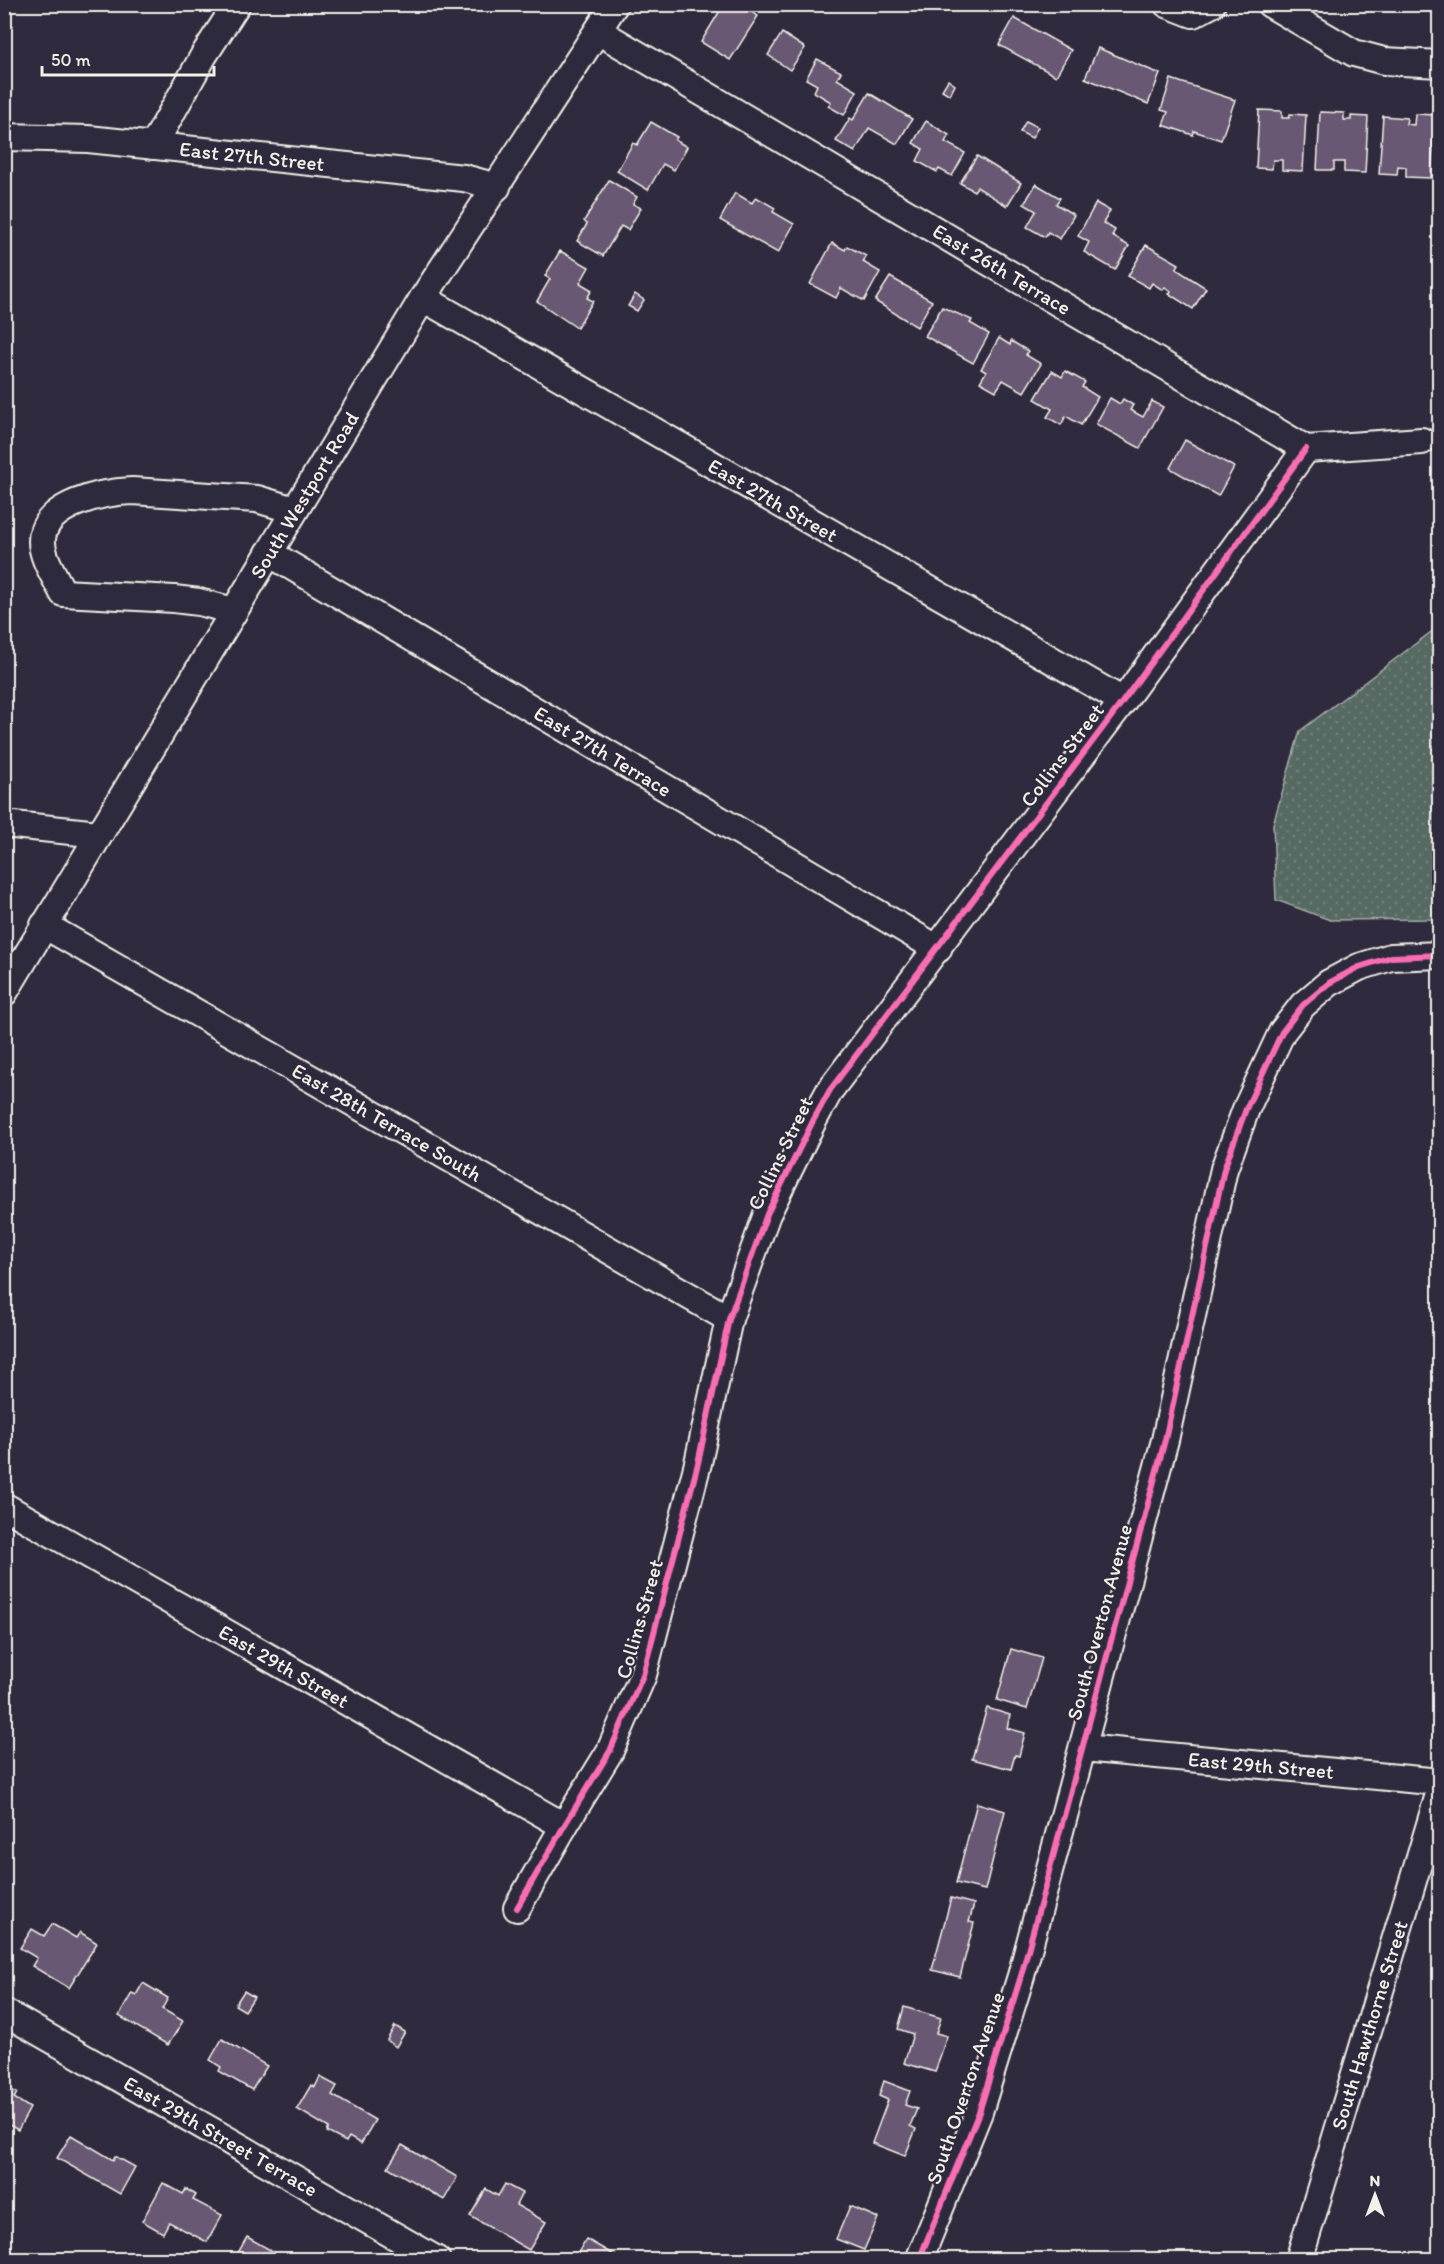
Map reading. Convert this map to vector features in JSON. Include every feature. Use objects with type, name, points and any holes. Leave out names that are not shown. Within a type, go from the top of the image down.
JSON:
[{"type":"street","points":[[153,146],[204,55],[237,4]]},
{"type":"street","name":"South Westport Road","points":[[4,993],[423,298],[615,4]]},
{"type":"street","points":[[1167,4],[1193,14],[1212,4]]},
{"type":"street","points":[[1270,4],[1354,52],[1384,61],[1440,64]]},
{"type":"street","name":"East 26th Terrace","points":[[598,31],[1306,449]]},
{"type":"street","name":"East 27th Street","points":[[4,137],[88,139],[464,178],[497,187]]},
{"type":"street","name":"East 27th Street","points":[[423,298],[1123,701]]},
{"type":"street","points":[[1306,449],[1422,441]]},
{"type":"street","name":"Collins Street","points":[[517,1908],[610,1751],[643,1676],[698,1462],[729,1319],[767,1214],[813,1120],[830,1090],[1123,701],[1306,449]]},
{"type":"street","points":[[234,611],[199,602],[174,599],[63,593],[45,555],[42,541],[45,528],[54,516],[73,504],[90,496],[112,492],[132,491],[256,499],[294,510]]},
{"type":"street","name":"East 27th Terrace","points":[[269,553],[938,949]]},
{"type":"street","points":[[4,824],[99,834]]},
{"type":"street","name":"East 28th Terrace South","points":[[44,926],[729,1319]]},
{"type":"street","name":"South Overton Avenue","points":[[919,2259],[979,2112],[1022,1976],[1165,1440],[1224,1169],[1245,1109],[1282,1032],[1303,1005],[1329,983],[1359,967],[1391,957],[1440,955]]},
{"type":"street","name":"East 29th Street","points":[[4,1506],[564,1826]]},
{"type":"street","name":"East 29th Street","points":[[1083,1748],[1440,1782]]},
{"type":"street","name":"South Hawthorne Street","points":[[1299,2259],[1440,1791]]},
{"type":"street","name":"East 29th Street Terrace","points":[[4,2012],[437,2259]]},
{"type":"green space","points":[[1439,626],[1439,919],[1330,920],[1276,900],[1273,824],[1300,731]]},
{"type":"building","points":[[724,4],[739,4],[758,16],[730,60],[701,42]]},
{"type":"building","points":[[960,4],[992,4],[992,6],[960,6]]},
{"type":"building","points":[[1421,4],[1440,4],[1440,12],[1421,11]]},
{"type":"building","points":[[1014,18],[1071,50],[1056,76],[999,45]]},
{"type":"building","points":[[782,33],[805,48],[790,70],[768,55]]},
{"type":"building","points":[[1098,48],[1160,74],[1148,104],[1085,78]]},
{"type":"building","points":[[817,59],[841,72],[837,79],[857,91],[844,115],[828,106],[831,102],[814,92],[817,85],[806,79]]},
{"type":"building","points":[[1171,79],[1235,100],[1221,140],[1194,131],[1193,135],[1163,125],[1168,112],[1161,110]]},
{"type":"building","points":[[948,80],[955,85],[950,95],[942,90]]},
{"type":"building","points":[[869,93],[912,119],[897,144],[869,128],[855,152],[836,141],[850,118],[853,120]]},
{"type":"building","points":[[1259,110],[1282,111],[1282,118],[1289,118],[1290,114],[1306,115],[1303,171],[1282,170],[1282,160],[1273,160],[1272,169],[1256,168]]},
{"type":"building","points":[[1320,112],[1344,113],[1344,120],[1351,120],[1351,116],[1368,117],[1365,173],[1344,172],[1344,162],[1334,162],[1334,170],[1317,170]]},
{"type":"building","points":[[1415,114],[1435,115],[1431,178],[1406,177],[1406,167],[1398,166],[1397,175],[1379,174],[1383,116],[1407,118],[1406,124],[1414,125]]},
{"type":"building","points":[[926,121],[949,135],[945,142],[965,153],[952,176],[939,169],[937,172],[917,161],[923,149],[913,143]]},
{"type":"building","points":[[1026,121],[1038,127],[1032,138],[1020,132]]},
{"type":"building","points":[[651,122],[677,137],[675,140],[687,147],[674,170],[663,164],[648,190],[617,171],[633,143],[637,145]]},
{"type":"building","points":[[977,156],[1021,183],[1007,206],[977,187],[974,191],[960,183]]},
{"type":"building","points":[[609,180],[637,197],[633,204],[641,208],[628,230],[621,226],[603,256],[577,241],[587,224],[584,221]]},
{"type":"building","points":[[1036,184],[1060,198],[1056,204],[1074,215],[1060,239],[1048,232],[1045,237],[1027,227],[1036,211],[1024,204]]},
{"type":"building","points":[[735,193],[752,203],[756,197],[775,208],[773,212],[794,224],[778,253],[720,220]]},
{"type":"building","points":[[1096,203],[1110,211],[1103,223],[1115,230],[1112,236],[1129,246],[1115,270],[1084,252],[1089,242],[1078,236]]},
{"type":"building","points":[[832,243],[845,250],[847,246],[866,256],[863,262],[880,272],[864,301],[841,288],[836,298],[810,284]]},
{"type":"building","points":[[1146,245],[1179,264],[1176,269],[1206,288],[1193,309],[1169,294],[1171,291],[1165,287],[1163,290],[1152,283],[1149,288],[1128,276]]},
{"type":"building","points":[[560,251],[589,267],[580,283],[592,290],[587,298],[593,301],[577,328],[537,301],[550,279],[545,276]]},
{"type":"building","points":[[890,277],[932,301],[917,327],[875,301]]},
{"type":"building","points":[[635,294],[644,300],[637,311],[628,306]]},
{"type":"building","points":[[942,307],[972,320],[970,323],[989,334],[973,363],[925,336]]},
{"type":"building","points":[[999,338],[1010,345],[1011,341],[1028,351],[1026,355],[1041,364],[1024,392],[1003,380],[996,391],[980,382],[986,372],[981,369]]},
{"type":"building","points":[[1052,371],[1062,377],[1065,371],[1085,382],[1082,387],[1098,397],[1081,425],[1066,416],[1061,425],[1047,417],[1052,409],[1035,399]]},
{"type":"building","points":[[1110,398],[1120,404],[1123,399],[1133,405],[1130,410],[1143,417],[1152,401],[1163,407],[1140,448],[1096,424]]},
{"type":"building","points":[[1185,440],[1234,467],[1218,496],[1170,468]]},
{"type":"building","points":[[1011,1649],[1042,1658],[1027,1709],[997,1700]]},
{"type":"building","points":[[987,1708],[1010,1715],[1007,1728],[1025,1733],[1019,1756],[1015,1755],[1011,1769],[972,1759]]},
{"type":"building","points":[[977,1803],[1005,1811],[985,1890],[956,1883]]},
{"type":"building","points":[[951,1898],[974,1904],[969,1922],[974,1923],[960,1977],[932,1970]]},
{"type":"building","points":[[4,1915],[10,1918],[4,1927]]},
{"type":"building","points":[[52,1924],[76,1938],[80,1932],[97,1943],[69,1988],[32,1966],[37,1958],[20,1948],[32,1929],[44,1936]]},
{"type":"building","points":[[143,1983],[168,1998],[162,2009],[183,2021],[168,2045],[119,2016],[132,1993],[136,1995]]},
{"type":"building","points":[[244,1991],[254,1997],[245,2011],[235,2005]]},
{"type":"building","points":[[904,2007],[941,2018],[936,2033],[947,2036],[935,2072],[904,2063],[913,2034],[898,2029]]},
{"type":"building","points":[[395,2026],[405,2032],[396,2047],[387,2040]]},
{"type":"building","points":[[222,2039],[267,2066],[252,2090],[219,2071],[221,2067],[210,2060]]},
{"type":"building","points":[[320,2077],[337,2086],[332,2095],[375,2120],[361,2144],[349,2137],[346,2142],[327,2132],[329,2128],[297,2109],[311,2085],[315,2087]]},
{"type":"building","points":[[884,2081],[910,2091],[905,2105],[917,2109],[910,2126],[916,2129],[905,2156],[872,2143],[888,2100],[879,2096]]},
{"type":"building","points":[[4,2086],[17,2093],[14,2098],[30,2108],[18,2130],[4,2122]]},
{"type":"building","points":[[71,2135],[113,2160],[115,2156],[135,2167],[120,2194],[57,2158]]},
{"type":"building","points":[[402,2145],[457,2177],[444,2200],[388,2167]]},
{"type":"building","points":[[163,2183],[183,2194],[186,2189],[196,2195],[193,2200],[222,2215],[207,2242],[169,2222],[163,2233],[142,2221]]},
{"type":"building","points":[[505,2184],[522,2193],[516,2205],[546,2222],[529,2250],[470,2216],[486,2189],[498,2196]]},
{"type":"building","points":[[850,2206],[878,2218],[864,2250],[836,2239]]},
{"type":"building","points":[[247,2237],[288,2260],[234,2260]]},
{"type":"building","points":[[586,2239],[623,2260],[574,2260]]},
{"type":"cycle path","points":[[517,1908],[610,1751],[643,1675],[698,1463],[729,1319],[767,1214],[813,1121],[830,1090],[1123,701],[1306,449]]},
{"type":"cycle path","points":[[919,2260],[979,2112],[1021,1976],[1165,1440],[1224,1169],[1246,1109],[1282,1032],[1303,1005],[1329,983],[1359,967],[1391,957],[1440,955]]}]
